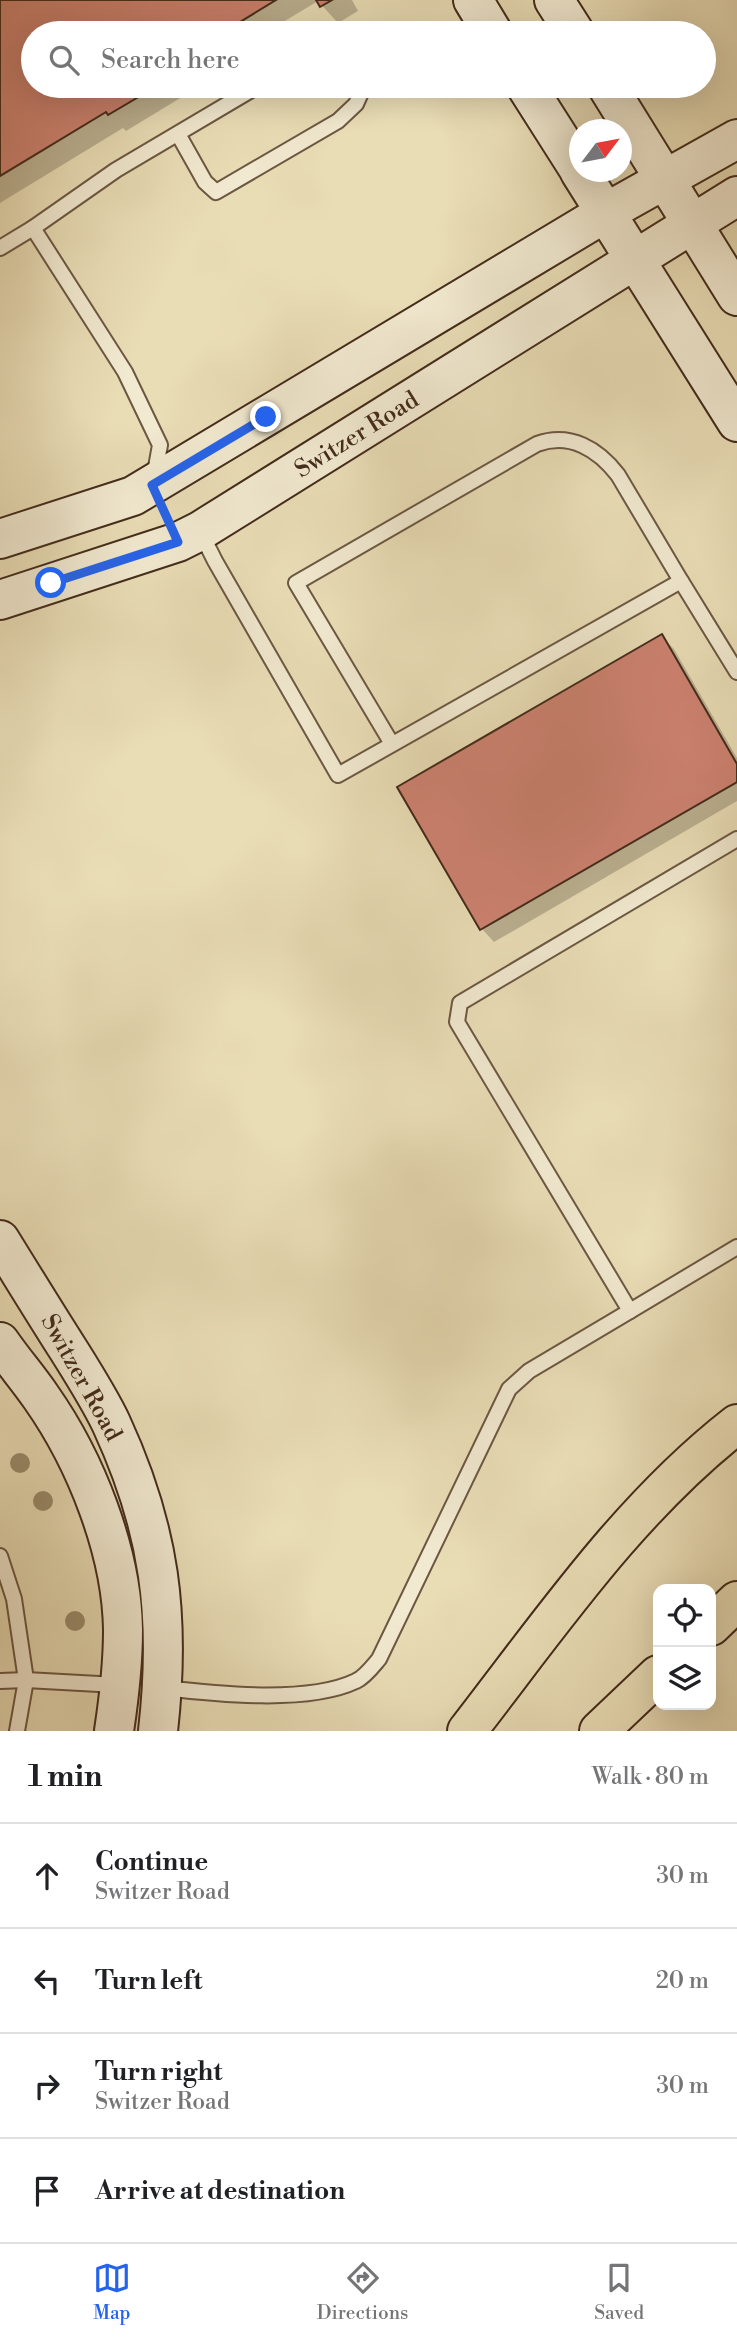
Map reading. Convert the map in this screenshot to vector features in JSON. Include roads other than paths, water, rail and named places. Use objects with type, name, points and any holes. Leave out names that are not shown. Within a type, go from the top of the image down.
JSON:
[{"type":"highway","points":[[467,1731],[606,1554],[702,1452],[737,1424]]},
{"type":"highway","points":[[716,1621],[737,1601]]},
{"type":"highway","points":[[599,1731],[653,1680]]},
{"type":"main road","points":[[473,0],[486,21]]},
{"type":"main road","points":[[554,0],[567,21]]},
{"type":"main road","points":[[534,98],[569,154]]},
{"type":"main road","points":[[614,98],[737,296]]},
{"type":"main road","points":[[0,538],[133,496],[605,212],[737,139]]},
{"type":"main road","points":[[587,182],[737,422]]},
{"type":"main road","name":"Switzer Road","points":[[0,600],[189,537],[737,196]]},
{"type":"main road","points":[[152,485],[189,537]]},
{"type":"main road","name":"Switzer Road","points":[[0,1240],[111,1422],[138,1489],[154,1547],[160,1585],[162,1688],[158,1731]]},
{"type":"main road","name":"Switzer Road","points":[[2,1350],[42,1399],[55,1421],[87,1482],[115,1563],[123,1630],[114,1731]]},
{"type":"main road","points":[[120,1685],[162,1688]]},
{"type":"lane","points":[[0,248],[116,170],[238,98]]},
{"type":"lane","points":[[177,134],[205,182],[216,192],[338,121],[356,104],[358,98]]},
{"type":"lane","points":[[33,228],[125,372],[160,445],[152,485]]},
{"type":"lane","points":[[392,744],[296,583],[547,440],[578,443],[606,459],[737,672]]},
{"type":"lane","points":[[189,537],[215,561],[338,775],[681,581]]},
{"type":"lane","points":[[630,1311],[457,1022],[460,1003],[737,839]]},
{"type":"lane","points":[[162,1688],[237,1696],[323,1691],[359,1681],[379,1659],[509,1389],[529,1371],[737,1247]]},
{"type":"lane","points":[[0,1556],[14,1599],[26,1680],[17,1731]]},
{"type":"lane","points":[[0,1681],[120,1685]]}]
